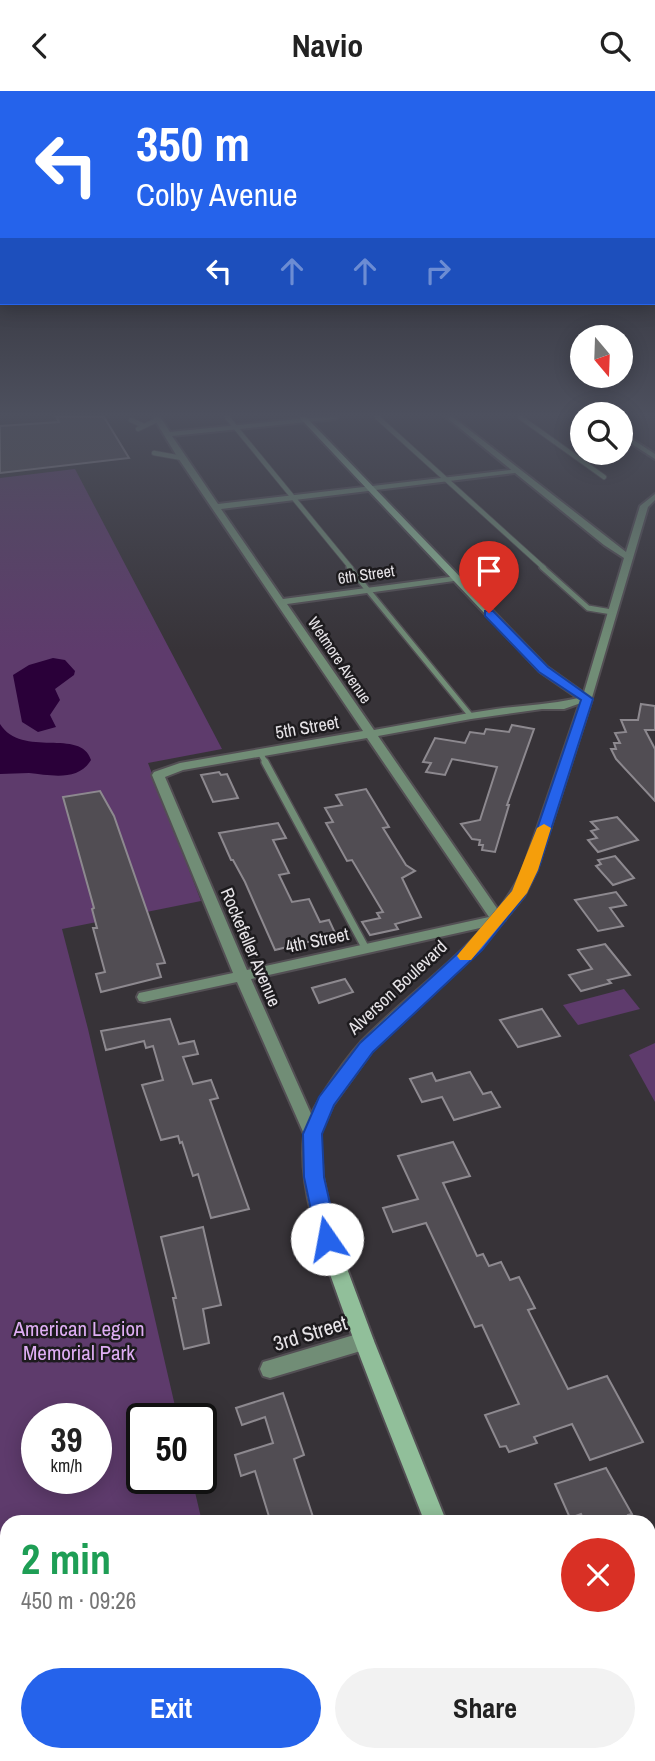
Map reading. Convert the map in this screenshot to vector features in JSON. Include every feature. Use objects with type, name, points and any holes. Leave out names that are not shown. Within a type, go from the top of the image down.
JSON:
[{"type":"main road","points":[[376,495],[543,669],[587,699]]},
{"type":"main road","name":"Alverson Boulevard","points":[[433,1515],[327,1239],[314,1177],[312,1134],[326,1102],[366,1047],[476,946],[519,893],[530,870],[587,699]]},
{"type":"street","name":"Wetmore Avenue","points":[[208,495],[498,921]]},
{"type":"street","points":[[216,507],[319,495]]},
{"type":"street","points":[[546,495],[628,557]]},
{"type":"street","name":"Alverson Boulevard","points":[[587,699],[644,506],[655,496]]},
{"type":"street","name":"6th Street","points":[[282,602],[454,578]]},
{"type":"street","name":"5th Street","points":[[158,775],[180,767],[471,716],[542,706],[564,706],[587,699]]},
{"type":"street","name":"Rockefeller Avenue","points":[[158,775],[312,1134]]},
{"type":"street","name":"4th Street","points":[[144,997],[498,921]]},
{"type":"street","name":"3rd Street","points":[[270,1369],[364,1341]]},
{"type":"lane","points":[[290,495],[471,716]]},
{"type":"lane","points":[[464,495],[588,608],[612,611]]},
{"type":"lane","points":[[260,753],[366,949]]},
{"type":"green space","name":"American Legion Memorial Park","points":[[0,495],[89,495],[222,749],[148,763],[201,901],[62,929],[88,1029],[174,1403],[126,1403],[126,1494],[195,1494],[200,1515],[0,1515]]},
{"type":"green space","points":[[624,989],[640,1009],[578,1025],[563,1005]]},
{"type":"green space","points":[[655,1043],[655,1102],[629,1055]]},
{"type":"shaded area","points":[[53,658],[65,660],[75,671],[74,675],[55,689],[60,700],[50,715],[56,727],[38,732],[22,722],[13,675],[29,665]]},
{"type":"shaded area","points":[[0,724],[10,734],[22,740],[76,745],[85,750],[91,760],[79,772],[71,774],[0,774]]},
{"type":"building","points":[[641,704],[655,706],[655,730],[645,730],[655,749],[655,801],[616,759],[611,749],[616,749],[614,743],[620,743],[615,733],[626,732],[621,720],[638,720]]},
{"type":"building","points":[[512,725],[534,729],[507,805],[495,852],[482,850],[480,840],[472,839],[461,824],[480,820],[497,767],[452,759],[445,775],[426,772],[431,763],[423,762],[435,738],[465,743],[470,732],[484,734],[486,729],[509,732]]},
{"type":"building","points":[[219,772],[221,775],[227,774],[238,798],[213,802],[201,775]]},
{"type":"building","points":[[366,789],[389,827],[383,828],[406,865],[415,871],[402,878],[421,917],[395,924],[398,929],[370,935],[362,922],[380,918],[377,913],[383,912],[352,860],[347,861],[326,823],[333,822],[325,808],[342,805],[336,795]]},
{"type":"building","points":[[100,791],[114,816],[165,963],[157,964],[161,977],[101,992],[96,974],[105,972],[93,928],[97,928],[92,909],[94,908],[63,797]]},
{"type":"building","points":[[617,817],[638,840],[598,852],[588,840],[597,838],[591,831],[598,829],[591,822]]},
{"type":"building","points":[[278,823],[286,838],[273,840],[289,873],[279,875],[292,902],[309,899],[320,922],[329,920],[336,935],[275,950],[245,882],[219,833]]},
{"type":"building","points":[[615,856],[634,878],[613,885],[596,866],[601,864],[598,860]]},
{"type":"building","points":[[616,892],[626,905],[610,908],[623,926],[598,931],[575,900]]},
{"type":"building","points":[[605,944],[630,975],[581,991],[569,975],[592,969],[578,950]]},
{"type":"building","points":[[345,979],[353,992],[319,1003],[312,988]]},
{"type":"building","points":[[542,1009],[560,1036],[518,1047],[500,1020]]},
{"type":"building","points":[[170,1019],[179,1044],[194,1041],[198,1054],[183,1057],[193,1084],[211,1080],[218,1098],[210,1100],[249,1209],[211,1218],[198,1174],[193,1176],[182,1142],[180,1143],[178,1136],[161,1140],[142,1085],[163,1080],[153,1046],[146,1048],[144,1041],[106,1050],[101,1031]]},
{"type":"building","points":[[470,1072],[483,1094],[491,1092],[500,1107],[454,1120],[442,1097],[422,1102],[410,1079],[432,1073],[436,1081]]},
{"type":"building","points":[[453,1142],[470,1176],[443,1183],[477,1256],[483,1254],[489,1266],[501,1262],[510,1280],[519,1277],[535,1308],[528,1310],[568,1389],[607,1376],[643,1442],[590,1460],[572,1424],[534,1437],[537,1443],[509,1452],[506,1446],[500,1447],[485,1415],[519,1404],[482,1325],[475,1327],[426,1223],[393,1232],[383,1208],[418,1199],[398,1156]]},
{"type":"building","points":[[203,1227],[221,1305],[203,1309],[209,1343],[184,1349],[173,1298],[176,1298],[161,1237]]},
{"type":"building","points":[[283,1393],[304,1455],[294,1459],[312,1515],[269,1515],[255,1471],[241,1476],[235,1455],[273,1443],[265,1417],[242,1425],[236,1408]]},
{"type":"building","points":[[606,1468],[632,1514],[569,1515],[555,1484]]},
{"type":"slow traffic","points":[[465,956],[498,921],[519,893],[544,828]]},
{"type":"route","points":[[327,1239],[314,1177],[312,1134],[326,1102],[366,1047],[476,946],[519,893],[530,870],[587,699],[543,669],[489,613]]}]
